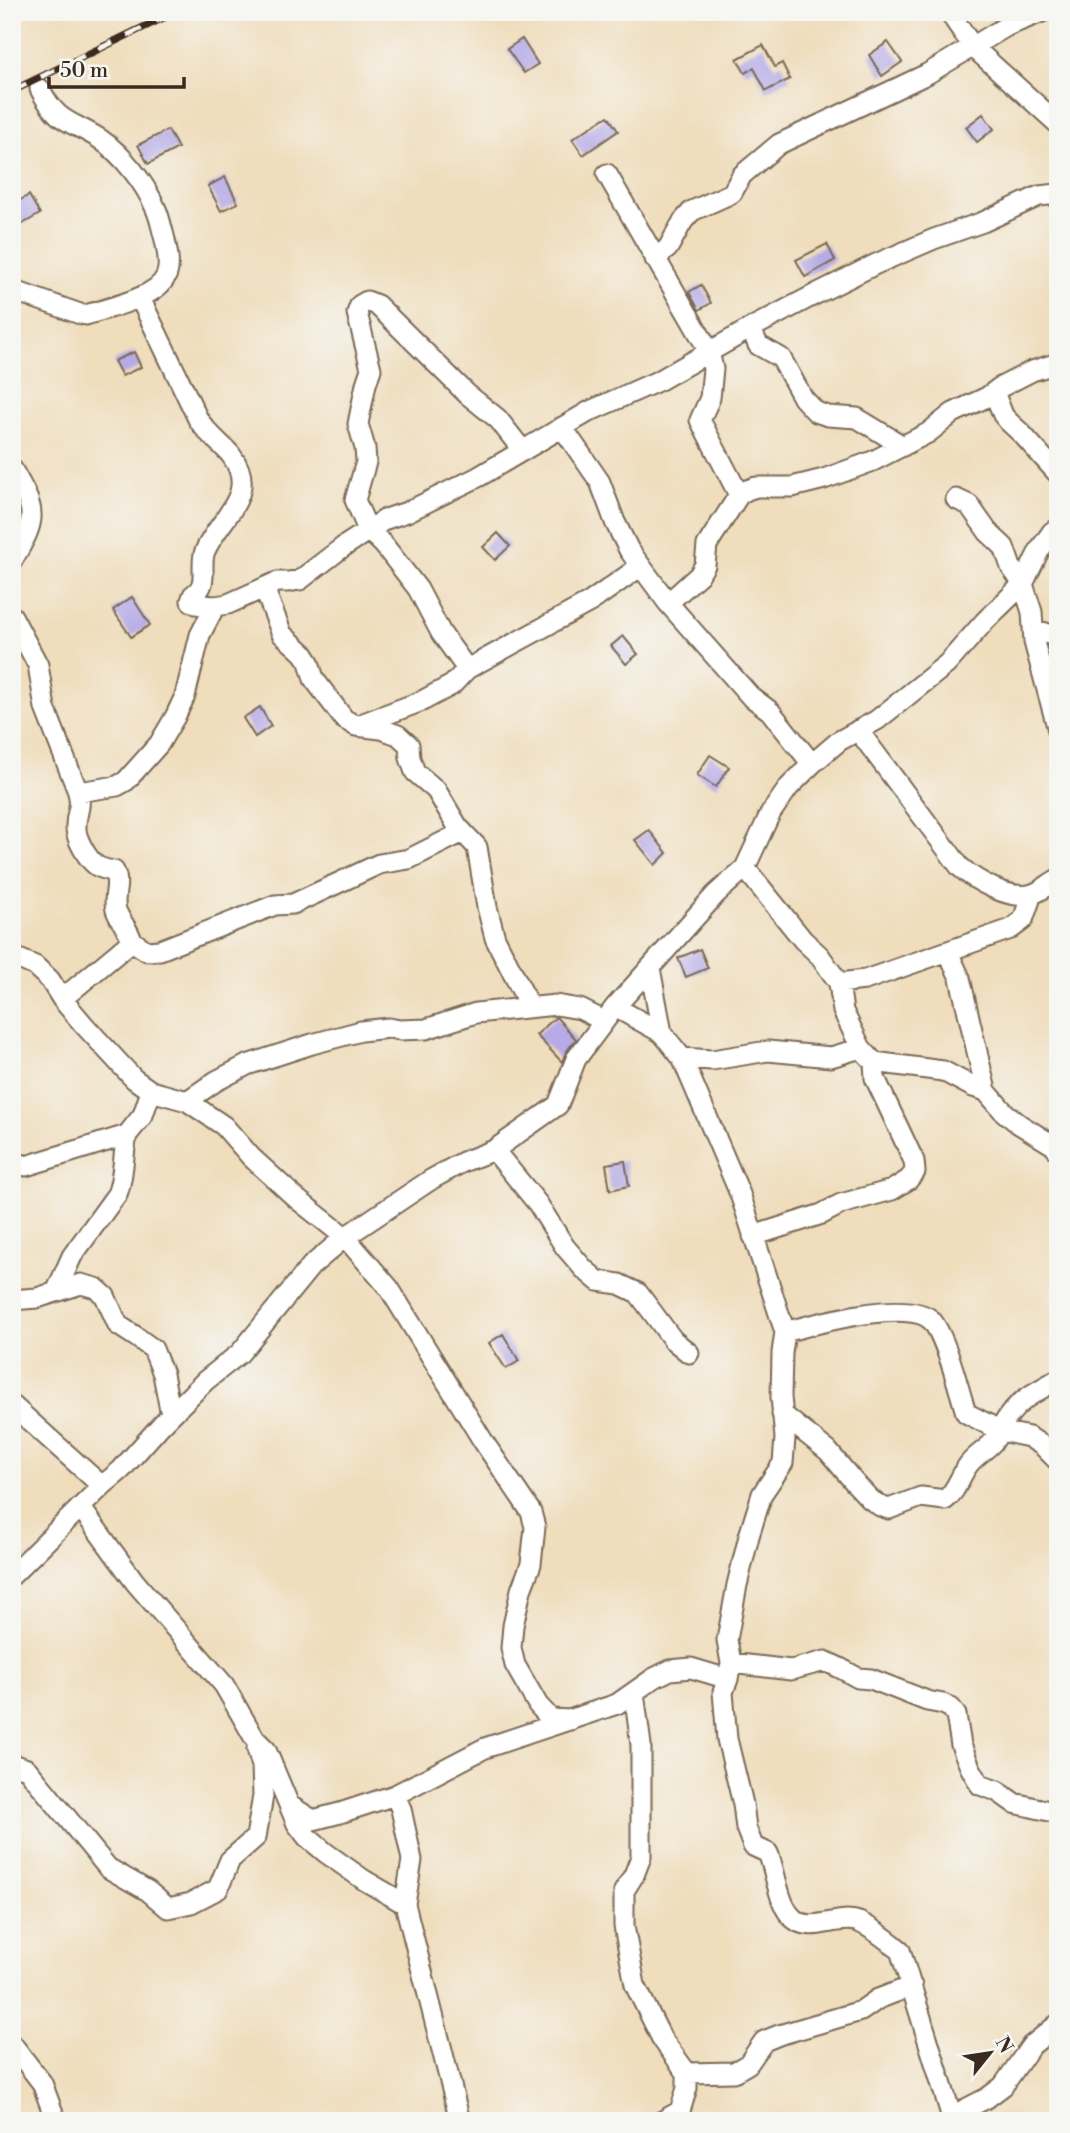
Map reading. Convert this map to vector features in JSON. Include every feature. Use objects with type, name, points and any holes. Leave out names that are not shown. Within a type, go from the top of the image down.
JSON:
[{"type":"street","points":[[949,12],[974,47],[1058,124]]},
{"type":"street","points":[[655,259],[668,248],[692,211],[732,193],[742,175],[779,144],[927,74],[1007,26],[1042,12]]},
{"type":"street","points":[[12,290],[86,314],[140,298],[166,278],[168,265],[167,247],[157,210],[142,183],[101,140],[62,119],[49,106],[40,89]]},
{"type":"street","points":[[607,174],[709,351],[713,369],[710,398],[700,420],[740,495]]},
{"type":"street","points":[[140,298],[198,419],[206,432],[230,455],[241,472],[242,492],[206,549],[202,559],[203,583],[191,601],[215,606],[228,604],[276,582],[300,580],[386,519],[407,512],[478,477],[545,440],[590,411],[660,380],[751,328],[876,264],[983,222],[1039,196],[1058,194]]},
{"type":"street","points":[[467,669],[442,633],[418,589],[392,554],[368,530],[355,500],[366,462],[358,424],[371,369],[357,313],[360,305],[367,301],[377,305],[467,394],[498,419],[523,450]]},
{"type":"street","points":[[751,328],[758,345],[781,358],[803,398],[816,412],[828,416],[857,418],[903,446]]},
{"type":"street","points":[[668,603],[699,575],[705,565],[707,545],[740,495],[747,490],[756,487],[792,487],[824,479],[873,461],[929,433],[953,413],[1032,371],[1058,363]]},
{"type":"street","points":[[994,392],[1003,415],[1058,474]]},
{"type":"street","points":[[562,427],[600,482],[629,550],[668,603],[750,695],[770,711],[812,764]]},
{"type":"street","points":[[12,469],[28,495],[33,514],[25,541],[12,561]]},
{"type":"street","points":[[956,499],[969,505],[988,532],[1004,547],[1011,567],[1023,584],[1032,611],[1036,652],[1058,730]]},
{"type":"street","points":[[12,1575],[121,1470],[205,1381],[240,1353],[311,1266],[345,1237],[432,1179],[463,1162],[494,1150],[558,1105],[576,1059],[650,968],[716,894],[745,867],[770,814],[789,787],[839,741],[877,720],[947,664],[1023,584],[1049,546],[1052,532],[1058,528]]},
{"type":"street","points":[[356,726],[422,701],[452,685],[467,669],[590,602],[641,566]]},
{"type":"street","points":[[264,588],[282,634],[303,653],[314,679],[336,710],[356,726],[381,729],[398,735],[409,745],[415,772],[436,790],[458,827],[477,847],[486,907],[495,938],[530,1007]]},
{"type":"street","points":[[78,792],[117,786],[126,781],[159,744],[185,696],[200,635],[215,606]]},
{"type":"street","points":[[12,616],[38,665],[45,708],[78,792],[81,803],[75,828],[79,838],[91,862],[100,868],[114,871],[118,879],[116,910],[132,941],[147,951],[160,950],[275,905],[293,904],[379,863],[409,859],[463,832]]},
{"type":"street","points":[[1033,629],[1058,637]]},
{"type":"street","points":[[858,730],[960,867],[974,880],[996,890],[1032,894],[1058,879]]},
{"type":"street","points":[[745,867],[803,940],[820,956],[839,984],[842,1011],[868,1055],[875,1078],[914,1161],[915,1172],[892,1191],[841,1204],[822,1214],[753,1236]]},
{"type":"street","points":[[839,984],[865,980],[1011,929],[1023,920],[1032,894]]},
{"type":"street","points":[[62,999],[132,941]]},
{"type":"street","points":[[948,952],[960,978],[986,1091],[1004,1112],[1058,1151]]},
{"type":"street","points":[[12,956],[35,965],[50,980],[62,999],[134,1079],[151,1091],[187,1101],[224,1126],[260,1165],[297,1199],[345,1237],[389,1288],[483,1441],[531,1512],[535,1527],[531,1564],[521,1590],[511,1648],[515,1665],[538,1705],[551,1718],[571,1720]]},
{"type":"street","points":[[650,968],[662,1033],[682,1058],[740,1194],[785,1332],[782,1353],[782,1414],[785,1438],[783,1463],[762,1494],[748,1536],[727,1640],[729,1671],[723,1692],[727,1739],[746,1828],[753,1846],[768,1853],[785,1906],[794,1919],[806,1924],[838,1919],[858,1922],[900,1950],[952,2118],[1003,2086],[1031,2046],[1058,2024]]},
{"type":"street","points":[[187,1101],[216,1081],[247,1065],[312,1044],[361,1031],[389,1028],[426,1029],[476,1013],[556,1005],[610,1014],[662,1033]]},
{"type":"street","points":[[682,1058],[712,1060],[768,1051],[831,1057],[868,1055],[943,1071],[986,1091]]},
{"type":"street","points":[[57,1293],[72,1256],[117,1194],[121,1185],[127,1135],[143,1115],[151,1091]]},
{"type":"street","points":[[12,1157],[26,1166],[127,1135]]},
{"type":"street","points":[[494,1150],[549,1218],[565,1247],[584,1269],[598,1281],[619,1284],[638,1293],[673,1340],[690,1353]]},
{"type":"street","points":[[12,1300],[37,1298],[81,1284],[96,1288],[105,1296],[118,1325],[153,1349],[163,1374],[171,1415]]},
{"type":"street","points":[[785,1332],[888,1311],[909,1310],[925,1315],[934,1323],[966,1413],[1001,1431],[1029,1437],[1058,1461]]},
{"type":"street","points":[[782,1414],[828,1451],[870,1499],[889,1509],[921,1497],[945,1500],[954,1491],[973,1458],[992,1443],[1001,1431],[1007,1417],[1026,1397],[1058,1379]]},
{"type":"street","points":[[12,1405],[102,1486]]},
{"type":"street","points":[[81,1508],[135,1582],[223,1685],[255,1739],[266,1750],[297,1824],[307,1837],[364,1880],[405,1905]]},
{"type":"street","points":[[288,1804],[313,1820],[395,1795],[485,1748],[617,1704],[670,1670],[791,1670],[825,1661],[858,1678],[872,1679],[951,1708],[956,1715],[961,1745],[980,1784],[997,1791],[1014,1803],[1058,1813]]},
{"type":"street","points":[[634,1693],[640,1745],[642,1857],[624,1891],[624,1926],[635,1985],[662,2039],[687,2073],[687,2088],[680,2111],[662,2121]]},
{"type":"street","points":[[12,1764],[27,1769],[108,1868],[148,1891],[168,1909],[191,1903],[218,1889],[230,1860],[256,1837],[263,1796],[262,1766],[255,1739]]},
{"type":"street","points":[[395,1795],[401,1809],[412,1860],[405,1905],[460,2121]]},
{"type":"street","points":[[687,2073],[734,2072],[748,2064],[764,2041],[861,2011],[878,1999],[912,1986]]},
{"type":"street","points":[[12,2044],[42,2083],[56,2121]]},
{"type":"building","points":[[522,39],[538,64],[524,73],[507,49]]},
{"type":"building","points":[[888,42],[902,62],[882,76],[869,55]]},
{"type":"building","points":[[763,45],[775,67],[782,63],[790,79],[766,91],[754,68],[745,73],[737,59]]},
{"type":"building","points":[[983,114],[994,129],[977,142],[966,127]]},
{"type":"building","points":[[608,116],[618,131],[583,155],[572,139]]},
{"type":"building","points":[[168,130],[178,148],[148,164],[138,145]]},
{"type":"building","points":[[225,177],[238,203],[221,211],[208,186]]},
{"type":"building","points":[[29,195],[40,214],[19,226],[12,214],[12,205]]},
{"type":"building","points":[[827,244],[835,260],[805,277],[796,260]]},
{"type":"building","points":[[701,285],[711,303],[699,310],[689,292]]},
{"type":"building","points":[[134,352],[141,367],[122,376],[114,361]]},
{"type":"building","points":[[498,533],[510,546],[495,560],[483,547]]},
{"type":"building","points":[[132,597],[150,625],[131,637],[113,610]]},
{"type":"building","points":[[623,636],[638,654],[626,664],[611,646]]},
{"type":"building","points":[[260,707],[271,726],[255,737],[243,718]]},
{"type":"building","points":[[710,755],[729,767],[716,787],[697,775]]},
{"type":"building","points":[[649,830],[667,853],[655,865],[635,840]]},
{"type":"building","points":[[700,949],[708,968],[686,977],[678,958]]},
{"type":"building","points":[[556,1017],[576,1039],[562,1062],[536,1035]]},
{"type":"building","points":[[625,1161],[629,1186],[610,1190],[606,1164]]},
{"type":"building","points":[[503,1334],[519,1361],[506,1369],[489,1343]]},
{"type":"railway","points":[[12,91],[175,12]]}]
